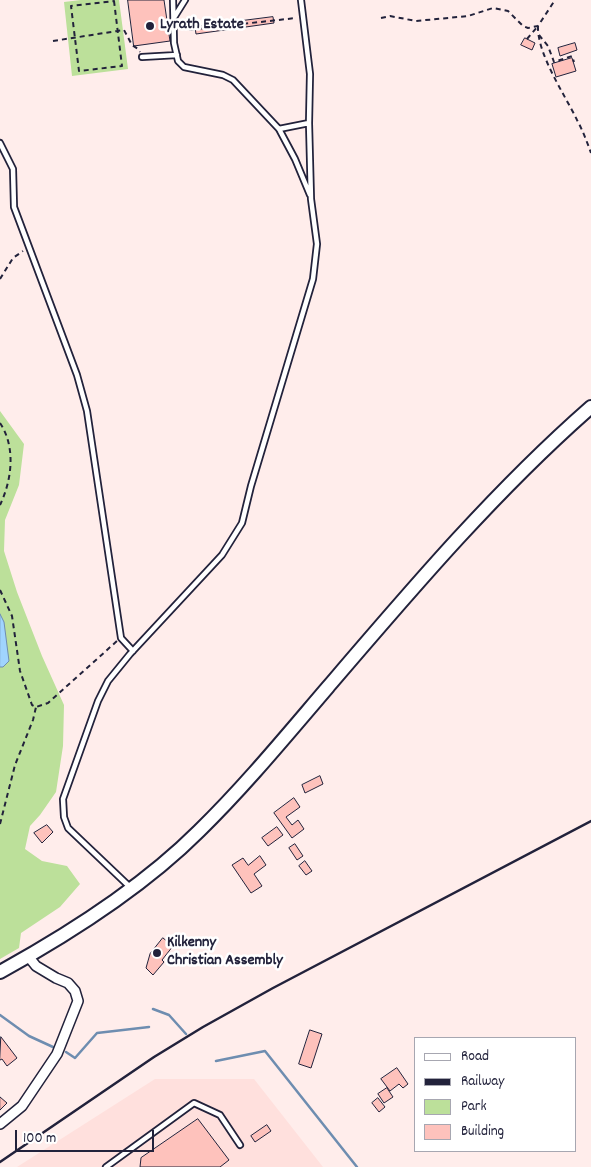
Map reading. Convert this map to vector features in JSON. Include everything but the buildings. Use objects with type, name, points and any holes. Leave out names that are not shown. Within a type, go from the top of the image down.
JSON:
[{"type":"main road","points":[[0,972],[28,956],[132,888],[198,832],[261,765],[373,634],[491,502],[549,443],[591,407]]},
{"type":"street","points":[[0,1124],[22,1106],[57,1054],[78,1000],[75,990],[36,966],[28,956]]},
{"type":"lane","points":[[173,0],[174,43],[178,61],[184,67],[223,75],[233,80],[279,129],[295,159],[311,199]]},
{"type":"lane","points":[[174,17],[184,0]]},
{"type":"lane","points":[[132,888],[68,828],[64,817],[62,799],[98,701],[108,681],[133,651],[222,555],[242,523],[251,486],[313,279],[317,244],[311,199],[310,74],[300,0]]},
{"type":"lane","points":[[142,57],[176,55]]},
{"type":"lane","points":[[279,129],[309,123]]},
{"type":"lane","points":[[0,143],[13,169],[14,207],[77,375],[87,411],[121,638],[133,651]]},
{"type":"lane","points":[[106,1167],[194,1103],[220,1115],[240,1145]]},
{"type":"path","points":[[527,39],[555,0]]},
{"type":"path","points":[[114,1],[118,31],[122,66],[79,71],[71,6],[114,1]]},
{"type":"path","points":[[381,18],[390,16],[416,21],[468,16],[493,8],[508,11],[523,26],[528,28],[538,26]]},
{"type":"path","points":[[174,24],[186,21],[188,30],[303,17]]},
{"type":"path","points":[[538,26],[538,34],[553,77],[578,121],[591,153]]},
{"type":"path","points":[[54,41],[75,36],[124,30],[132,45],[138,49],[142,57]]},
{"type":"path","points":[[538,34],[548,46],[554,62],[572,56],[574,62]]},
{"type":"path","points":[[0,279],[14,258],[28,248]]},
{"type":"path","points":[[0,423],[8,441],[11,464],[8,484],[0,505]]},
{"type":"path","points":[[0,590],[12,616],[20,671],[32,705],[36,707]]},
{"type":"path","points":[[36,707],[48,703],[121,638]]},
{"type":"path","points":[[0,824],[15,765],[34,720],[36,707]]},
{"type":"shaded area","points":[[155,1079],[254,1079],[323,1167],[17,1167]]},
{"type":"green space","points":[[119,0],[128,69],[72,76],[64,2]]},
{"type":"green space","points":[[0,411],[24,444],[19,485],[5,520],[4,551],[17,592],[64,705],[63,746],[56,792],[30,826],[25,849],[42,861],[67,866],[80,884],[60,907],[21,933],[19,948],[0,959]]},
{"type":"water","points":[[0,614],[4,622],[9,661],[3,667],[0,667]]},
{"type":"waterway","points":[[153,1009],[169,1015],[186,1034]]},
{"type":"waterway","points":[[0,1015],[29,1036],[53,1047]]},
{"type":"waterway","points":[[66,1052],[75,1058],[97,1033],[149,1027]]},
{"type":"waterway","points":[[216,1061],[265,1051],[357,1167]]},
{"type":"railway","points":[[0,1162],[154,1057],[203,1027],[273,988],[591,821]]},
{"type":"place","name":"Lyrath Estate","points":[[150,26]]},
{"type":"place","name":"Kilkenny Christian Assembly","points":[[157,953]]}]
